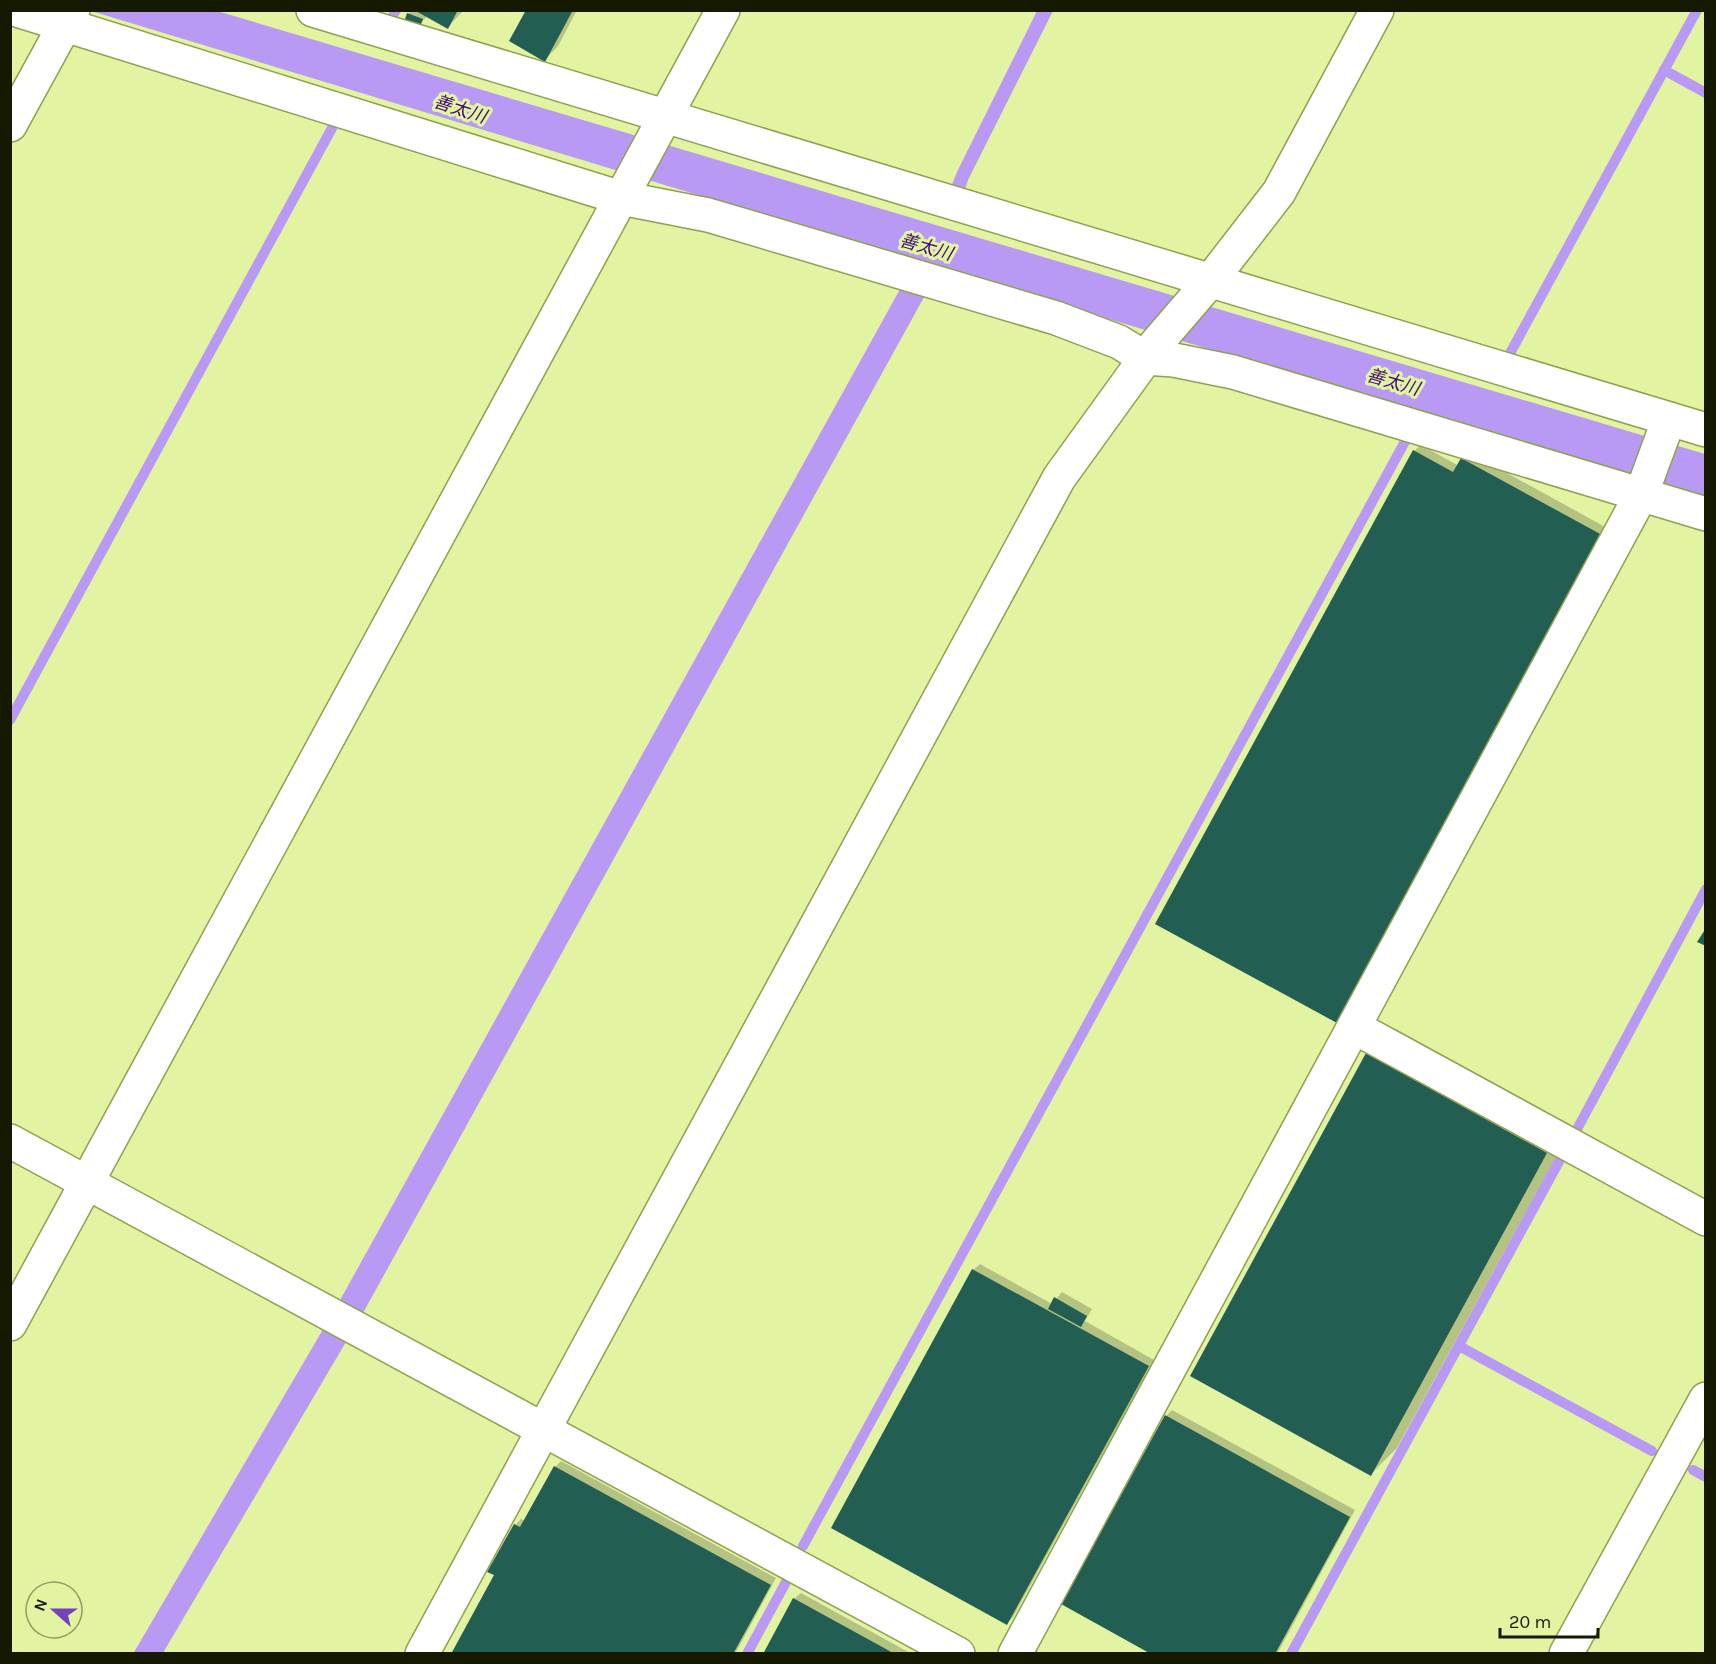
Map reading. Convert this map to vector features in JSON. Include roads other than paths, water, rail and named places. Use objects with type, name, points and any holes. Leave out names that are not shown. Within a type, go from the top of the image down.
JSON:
[{"type":"street","points":[[17,10],[68,19],[624,193],[708,215],[1045,315],[1174,360],[1233,372],[1642,492],[1706,514]]},
{"type":"street","points":[[313,10],[664,121],[936,196],[1208,284],[1668,424],[1706,430]]},
{"type":"street","points":[[10,1324],[723,10]]},
{"type":"street","points":[[422,1653],[1059,478],[1150,351],[1208,284],[1279,192],[1377,10]]},
{"type":"street","points":[[10,125],[68,19]]},
{"type":"street","points":[[1015,1653],[1642,492],[1668,424]]},
{"type":"street","points":[[1353,1027],[1706,1219]]},
{"type":"street","points":[[10,1141],[543,1431],[958,1653]]},
{"type":"street","points":[[1566,1653],[1706,1399]]},
{"type":"water","name":"善太川","points":[[91,11],[217,11],[1705,454],[1705,498],[1005,288]]},
{"type":"water","points":[[1037,11],[1053,11],[968,180],[957,215],[942,209],[957,172]]},
{"type":"water","points":[[904,282],[928,290],[363,1313],[163,1653],[133,1654],[339,1302]]},
{"type":"waterway","points":[[390,22],[396,10]]},
{"type":"waterway","points":[[1508,357],[1697,10]]},
{"type":"waterway","points":[[1664,70],[1706,93]]},
{"type":"waterway","points":[[10,720],[338,117]]},
{"type":"waterway","points":[[803,1546],[1408,436]]},
{"type":"waterway","points":[[1575,1133],[1706,889]]},
{"type":"waterway","points":[[1291,1654],[1562,1156]]},
{"type":"waterway","points":[[1459,1346],[1652,1451]]},
{"type":"waterway","points":[[1693,1470],[1706,1477]]},
{"type":"waterway","points":[[747,1654],[786,1582]]}]
